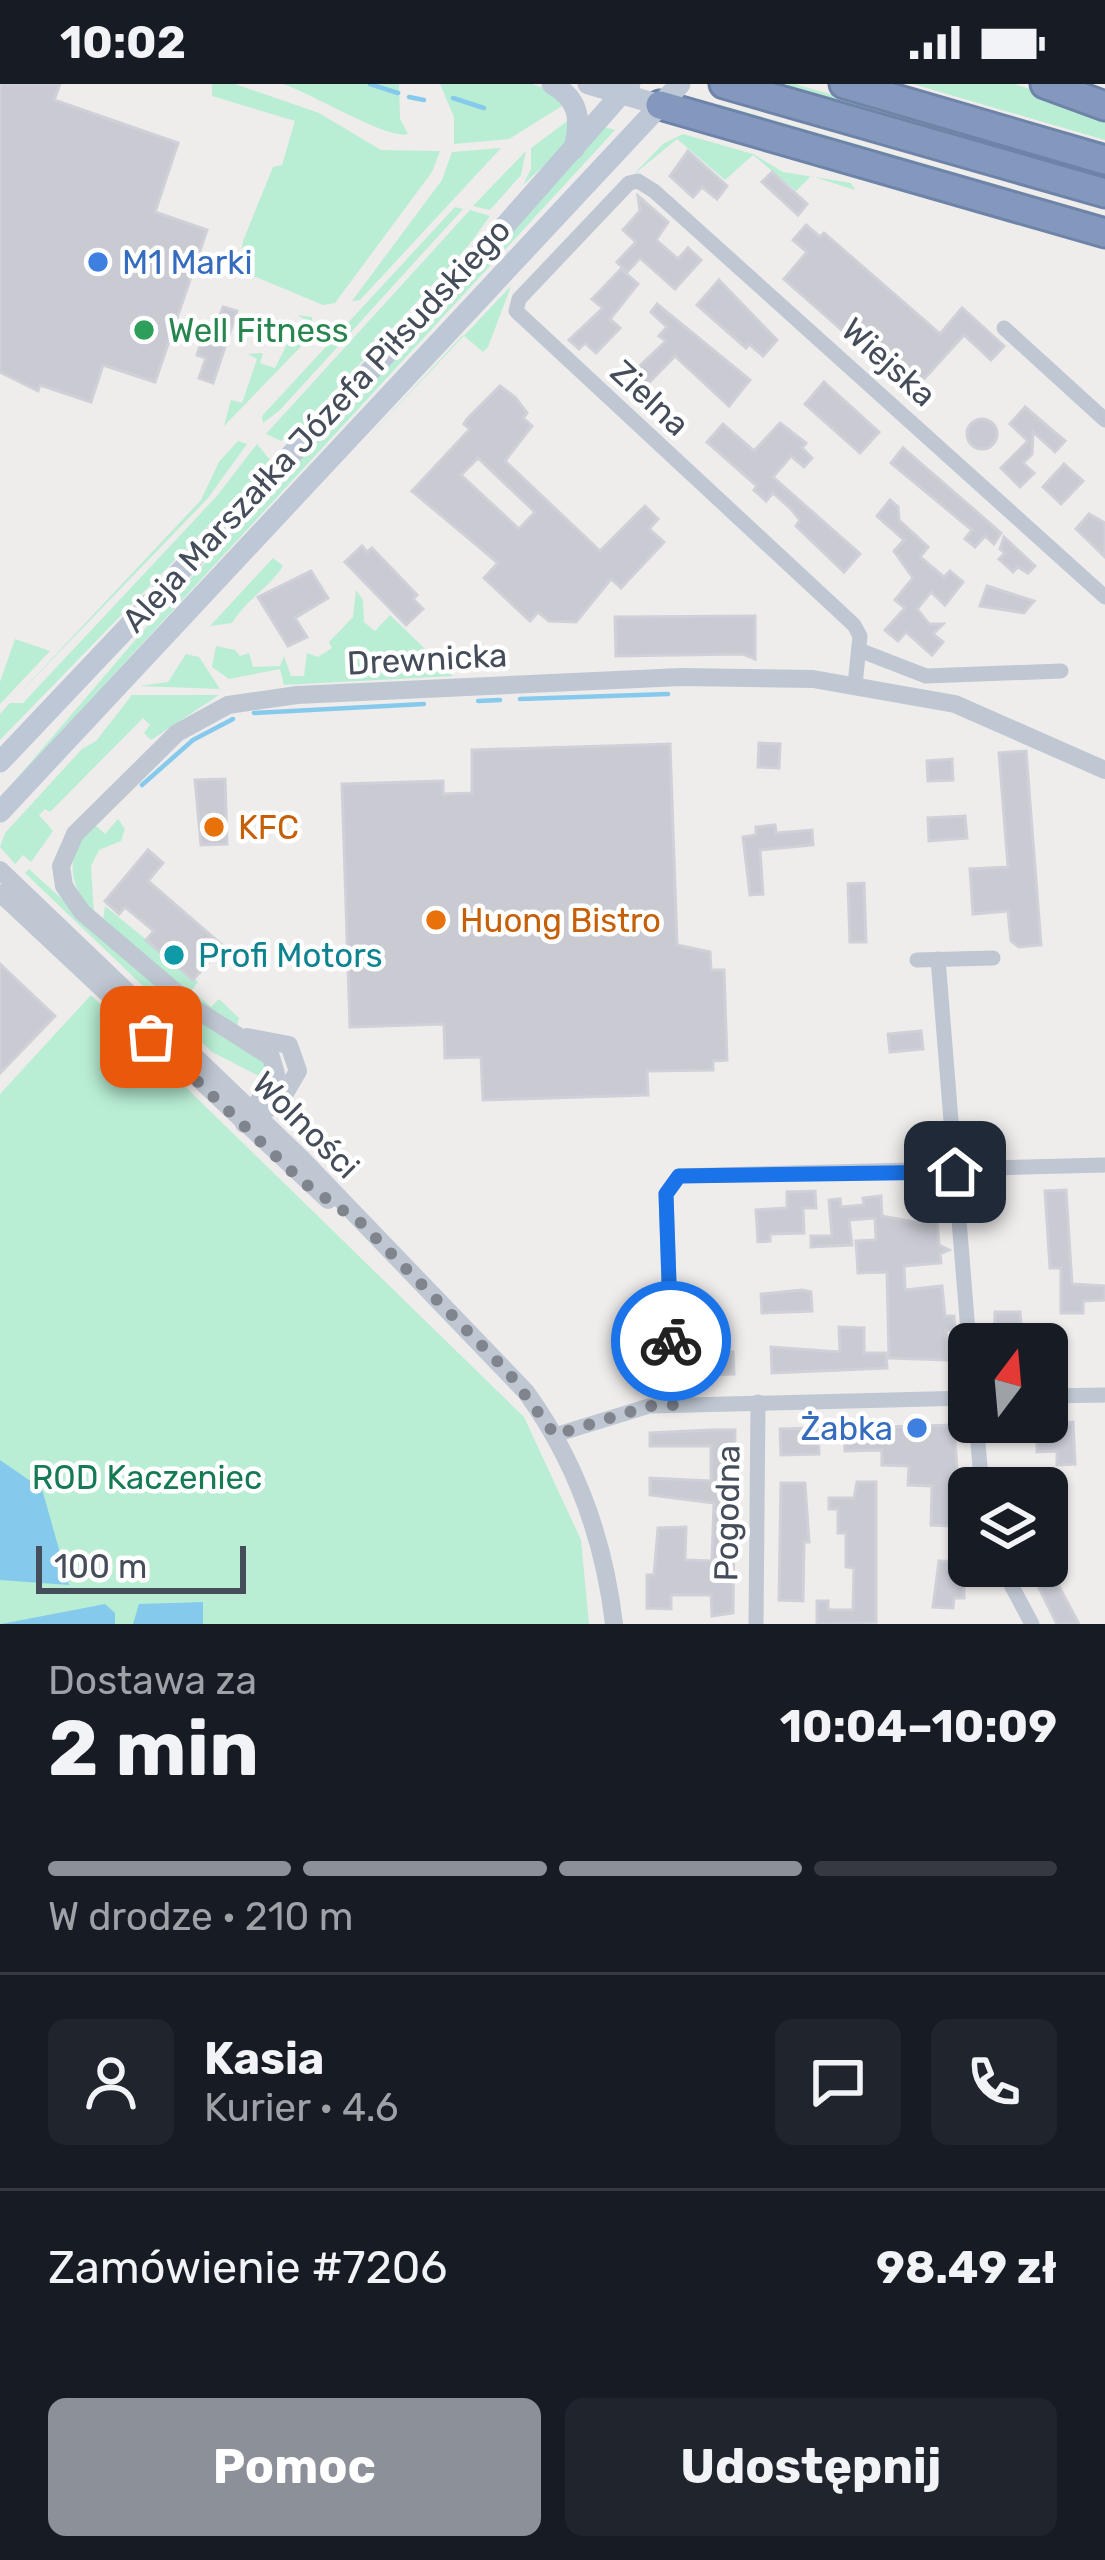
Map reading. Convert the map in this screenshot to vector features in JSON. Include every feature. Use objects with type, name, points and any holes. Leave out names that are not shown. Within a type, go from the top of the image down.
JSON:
[{"type":"highway","points":[[724,84],[1105,193]]},
{"type":"highway","points":[[844,84],[1105,160]]},
{"type":"highway","points":[[1045,84],[1105,106]]},
{"type":"highway","points":[[670,94],[1105,233]]},
{"type":"main road","points":[[552,84],[572,98],[578,112],[574,150]]},
{"type":"main road","points":[[588,84],[670,94]]},
{"type":"main road","name":"Aleja Marszałka Józefa Piłsudskiego","points":[[0,762],[626,89]]},
{"type":"main road","name":"Aleja Marszałka Józefa Piłsudskiego","points":[[4,811],[670,94]]},
{"type":"street","name":"Wiejska","points":[[629,183],[654,191],[1105,597]]},
{"type":"street","name":"Zielna","points":[[629,183],[519,299],[516,311],[854,625],[859,650]]},
{"type":"street","points":[[1004,328],[1105,420]]},
{"type":"street","points":[[855,685],[859,650],[926,676],[1061,671]]},
{"type":"street","name":"Drewnicka","points":[[252,1118],[295,1085],[297,1060],[281,1042],[240,1036],[196,1010],[82,912],[62,878],[62,858],[75,834],[164,744],[206,715],[256,697],[734,676],[855,685],[976,711],[1105,770]]},
{"type":"street","name":"Wolności","points":[[0,870],[508,1372],[555,1435],[598,1531],[614,1624]]},
{"type":"street","name":"Wolności","points":[[0,893],[252,1118]]},
{"type":"street","points":[[917,960],[993,958]]},
{"type":"street","points":[[938,959],[967,1323]]},
{"type":"street","points":[[673,1405],[666,1194],[671,1182],[692,1173],[955,1172],[1105,1165]]},
{"type":"street","points":[[1068,1396],[1105,1395]]},
{"type":"street","points":[[555,1435],[649,1406],[948,1397]]},
{"type":"street","name":"Pogodna","points":[[756,1624],[758,1402]]},
{"type":"street","points":[[1012,1587],[1032,1624]]},
{"type":"green space","points":[[212,84],[235,84],[319,113],[381,150],[440,151],[432,172],[335,303],[323,305],[239,270],[243,241],[273,167],[282,165],[295,121],[212,96]]},
{"type":"green space","points":[[283,84],[399,84],[400,119],[408,134],[368,123]]},
{"type":"green space","points":[[440,84],[532,84],[554,91],[562,106],[509,139],[454,144],[454,117]]},
{"type":"green space","points":[[788,84],[1054,159],[1052,166],[786,88]]},
{"type":"green space","points":[[913,84],[1015,84],[1105,115],[1105,140]]},
{"type":"green space","points":[[718,104],[1105,216],[1105,223],[712,111]]},
{"type":"green space","points":[[573,117],[564,147],[523,185],[531,169],[531,148]]},
{"type":"green space","points":[[604,127],[615,130],[0,798],[149,624]]},
{"type":"green space","points":[[683,134],[753,154],[783,172],[811,176],[796,191],[753,155],[725,180],[677,139],[632,176],[663,144]]},
{"type":"green space","points":[[501,148],[360,300],[352,301],[442,180],[452,152]]},
{"type":"green space","points":[[526,151],[521,175],[490,210],[473,206]]},
{"type":"green space","points":[[814,177],[851,183],[855,190]]},
{"type":"green space","points":[[455,207],[463,209],[263,423],[262,416]]},
{"type":"green space","points":[[470,210],[490,216],[468,246],[297,432],[281,441],[266,434]]},
{"type":"green space","points":[[511,286],[488,347],[483,352],[464,336]]},
{"type":"green space","points":[[297,315],[312,317],[314,333],[224,426],[231,400],[242,403],[257,359],[248,354],[263,353],[260,363],[275,368],[288,342],[298,344],[306,320]]},
{"type":"green space","points":[[463,335],[464,336],[358,448]]},
{"type":"green space","points":[[238,441],[247,444],[208,498],[15,698],[201,500],[219,462]]},
{"type":"green space","points":[[257,444],[271,461],[0,740],[0,714],[10,703],[23,703],[216,497]]},
{"type":"green space","points":[[273,558],[283,566],[271,581],[232,623],[210,626]]},
{"type":"green space","points":[[356,590],[363,600],[364,622],[375,631],[390,615],[453,676],[284,685],[280,669],[229,679],[212,667],[216,646],[235,650],[240,656],[249,653],[253,667],[280,666],[284,656],[291,676],[304,676],[307,653],[318,657],[332,648],[329,642],[353,617]]},
{"type":"green space","points":[[15,639],[50,651],[0,704],[0,682]]},
{"type":"green space","points":[[186,654],[199,657],[220,689],[140,686],[168,682]]},
{"type":"green space","points":[[132,695],[219,695],[151,740],[144,733],[150,725],[143,718],[50,812],[45,809],[39,815],[53,831],[31,862],[23,855],[15,864],[0,847],[5,833],[82,749],[96,741]]},
{"type":"green space","points":[[118,819],[125,829],[121,841],[99,850],[91,866],[94,914],[74,880],[74,858],[94,824],[105,834]]},
{"type":"green space","points":[[29,869],[175,1002],[267,1062],[267,1080],[212,1052],[25,873]]},
{"type":"green space","points":[[105,906],[198,982],[192,990],[211,1007],[219,999],[239,1018],[237,1026],[202,1007],[103,921]]},
{"type":"green space","name":"ROD Kaczeniec","points":[[91,995],[524,1417],[581,1540],[589,1624],[0,1624],[0,1094]]},
{"type":"water","points":[[0,1460],[42,1489],[69,1585],[0,1580]]},
{"type":"water","points":[[203,1602],[203,1624],[133,1624],[139,1604]]},
{"type":"water","points":[[105,1604],[115,1613],[115,1624],[1,1624]]},
{"type":"building","name":"M1 Marki","points":[[0,84],[60,84],[54,100],[178,143],[155,212],[207,230],[155,382],[103,365],[91,402],[40,385],[38,391],[0,372]]},
{"type":"building","points":[[688,151],[727,186],[717,199],[702,187],[693,197],[670,176]]},
{"type":"building","points":[[772,172],[807,204],[798,215],[762,182]]},
{"type":"building","points":[[638,196],[668,222],[656,240],[678,259],[688,248],[701,260],[675,289],[640,258],[627,272],[617,262],[636,242],[623,230],[640,211]]},
{"type":"building","points":[[806,225],[820,237],[824,233],[940,334],[962,308],[1004,346],[991,360],[964,335],[912,392],[784,279],[807,252],[793,240]]},
{"type":"building","points":[[621,269],[638,284],[610,319],[620,328],[596,353],[585,343],[579,349],[569,340],[603,308],[592,299]]},
{"type":"building","points":[[719,280],[777,340],[763,356],[749,344],[746,348],[697,305]]},
{"type":"building","points":[[657,304],[750,380],[729,406],[675,356],[644,388],[630,375],[666,341],[659,336],[667,327],[651,312]]},
{"type":"building","points":[[223,307],[237,311],[213,383],[199,378],[206,358],[197,355],[207,324],[216,327]]},
{"type":"building","points":[[824,382],[879,432],[860,453],[805,404]]},
{"type":"building","points":[[500,386],[515,397],[527,413],[523,418],[532,426],[505,461],[600,551],[645,506],[658,519],[649,529],[664,542],[621,588],[611,579],[576,622],[549,621],[538,612],[530,621],[484,578],[498,563],[412,491],[470,429],[464,424]],"holes":[[[478,458],[535,512],[519,529],[461,475]]]},
{"type":"building","points":[[1025,407],[1065,441],[1055,452],[1033,432],[1032,454],[1023,463],[1034,473],[1020,487],[1001,468],[1028,441],[1010,424]]},
{"type":"building","points":[[982,419],[997,434],[982,449],[967,434]]},
{"type":"building","points":[[780,423],[806,443],[802,448],[812,458],[804,467],[791,456],[773,477],[860,554],[844,572],[796,526],[800,520],[791,509],[773,493],[766,501],[754,490],[757,486],[707,442],[723,424],[754,451]]},
{"type":"building","points":[[903,448],[1001,533],[994,544],[985,536],[975,547],[965,539],[972,530],[891,463]]},
{"type":"building","points":[[1064,464],[1083,481],[1061,504],[1043,487]]},
{"type":"building","points":[[890,500],[898,507],[899,520],[928,547],[920,557],[944,577],[950,571],[963,582],[945,605],[931,592],[917,609],[929,624],[943,624],[933,634],[943,642],[932,655],[906,632],[898,641],[885,630],[905,608],[895,600],[913,578],[894,551],[904,540],[877,516]]},
{"type":"building","points":[[1089,514],[1105,523],[1105,557],[1076,529]]},
{"type":"building","points":[[1004,537],[1035,566],[1028,573],[1018,567],[1013,572],[999,559],[1005,553],[1000,549]]},
{"type":"building","points":[[362,546],[367,552],[372,548],[417,595],[413,599],[423,609],[406,625],[345,562]]},
{"type":"building","points":[[311,571],[328,598],[295,618],[307,637],[288,646],[258,597]]},
{"type":"building","points":[[987,586],[1034,601],[1024,613],[980,606]]},
{"type":"building","points":[[755,616],[755,659],[743,654],[616,656],[615,617]]},
{"type":"building","points":[[759,743],[780,744],[779,768],[758,767]]},
{"type":"building","points":[[670,744],[677,945],[710,952],[711,970],[724,970],[727,1060],[713,1061],[713,1070],[647,1071],[648,1095],[483,1100],[481,1057],[445,1058],[444,1024],[350,1027],[342,784],[443,781],[443,794],[472,793],[472,750]]},
{"type":"building","points":[[1026,751],[1041,945],[1019,947],[1011,941],[1008,911],[973,914],[970,869],[1008,867],[999,753]]},
{"type":"building","points":[[952,759],[953,780],[928,781],[927,761]]},
{"type":"building","name":"KFC","points":[[225,779],[227,844],[201,845],[195,780]]},
{"type":"building","points":[[965,816],[967,838],[929,841],[928,818]]},
{"type":"building","points":[[775,825],[776,833],[812,830],[813,845],[760,850],[763,894],[750,895],[743,837],[756,835],[756,827]]},
{"type":"building","points":[[148,850],[163,863],[148,881],[223,946],[193,980],[146,940],[154,931],[125,907],[119,914],[105,901]]},
{"type":"building","points":[[864,883],[866,942],[850,942],[848,884]]},
{"type":"building","points":[[0,964],[55,1016],[0,1073]]},
{"type":"building","points":[[921,1031],[923,1049],[890,1052],[888,1034]]},
{"type":"building","points":[[1066,1190],[1072,1284],[1105,1286],[1105,1300],[1083,1301],[1083,1313],[1061,1313],[1061,1268],[1050,1268],[1045,1191]]},
{"type":"building","points":[[815,1191],[816,1208],[803,1208],[804,1233],[770,1234],[770,1241],[758,1242],[756,1210],[787,1208],[787,1192]]},
{"type":"building","points":[[881,1196],[882,1216],[919,1223],[917,1198],[935,1197],[939,1245],[949,1250],[940,1254],[941,1263],[904,1266],[905,1290],[942,1286],[945,1316],[954,1316],[954,1323],[948,1323],[946,1330],[947,1360],[889,1358],[887,1272],[858,1273],[856,1241],[876,1240],[875,1218],[849,1220],[852,1245],[811,1247],[811,1236],[832,1236],[829,1200],[840,1199],[841,1207],[864,1205],[863,1198]]},
{"type":"building","points":[[811,1292],[812,1311],[762,1313],[761,1294]]},
{"type":"building","points":[[995,1312],[1020,1312],[1021,1323],[995,1323]]},
{"type":"building","points":[[839,1327],[864,1328],[864,1353],[886,1353],[887,1368],[772,1373],[771,1347],[840,1352]]},
{"type":"building","points":[[711,1352],[733,1352],[734,1374],[712,1375]]},
{"type":"building","points":[[1068,1422],[1073,1422],[1075,1464],[1057,1465],[1057,1451],[1037,1452],[1037,1443],[1068,1443]]},
{"type":"building","points":[[948,1425],[948,1443],[955,1443],[957,1467],[948,1467],[948,1526],[931,1525],[932,1486],[908,1485],[909,1466],[882,1465],[882,1450],[845,1451],[844,1428]]},
{"type":"building","points":[[818,1428],[819,1454],[781,1455],[780,1429]]},
{"type":"building","points":[[735,1430],[733,1613],[712,1616],[711,1595],[671,1595],[671,1609],[647,1608],[647,1575],[654,1575],[658,1528],[686,1527],[685,1560],[712,1561],[714,1503],[650,1495],[650,1478],[711,1481],[711,1446],[650,1446],[650,1433]]},
{"type":"building","points":[[857,1482],[876,1482],[876,1622],[817,1624],[817,1601],[828,1601],[828,1610],[853,1610],[854,1568],[846,1567],[846,1533],[838,1533],[838,1509],[829,1509],[829,1498],[854,1498]]},
{"type":"building","points":[[781,1483],[805,1483],[809,1542],[804,1542],[803,1601],[779,1600]]},
{"type":"building","points":[[939,1561],[948,1561],[948,1587],[964,1587],[964,1598],[954,1598],[953,1608],[933,1607]]},
{"type":"building","points":[[1038,1587],[1060,1587],[1079,1624],[1057,1624]]},
{"type":"waterway","points":[[370,84],[398,93]]},
{"type":"waterway","points":[[409,97],[424,100]]},
{"type":"waterway","points":[[453,98],[484,108]]},
{"type":"waterway","points":[[520,699],[668,694]]},
{"type":"waterway","points":[[478,701],[500,700]]},
{"type":"waterway","points":[[254,713],[424,704]]},
{"type":"waterway","points":[[142,785],[193,740],[233,719]]},
{"type":"way so far","points":[[151,1037],[304,1183],[361,1223],[508,1372],[555,1435],[649,1406],[673,1405],[671,1341]]},
{"type":"place","name":"M1 Marki","points":[[98,262]]},
{"type":"place","name":"Well Fitness","points":[[144,330]]},
{"type":"place","name":"KFC","points":[[214,827]]},
{"type":"place","name":"Huong Bistro","points":[[436,920]]},
{"type":"place","name":"Profi Motors","points":[[174,955]]},
{"type":"place","name":"Żabka","points":[[917,1428]]},
{"type":"route","points":[[671,1341],[666,1194],[679,1176],[816,1170],[955,1172]]}]
